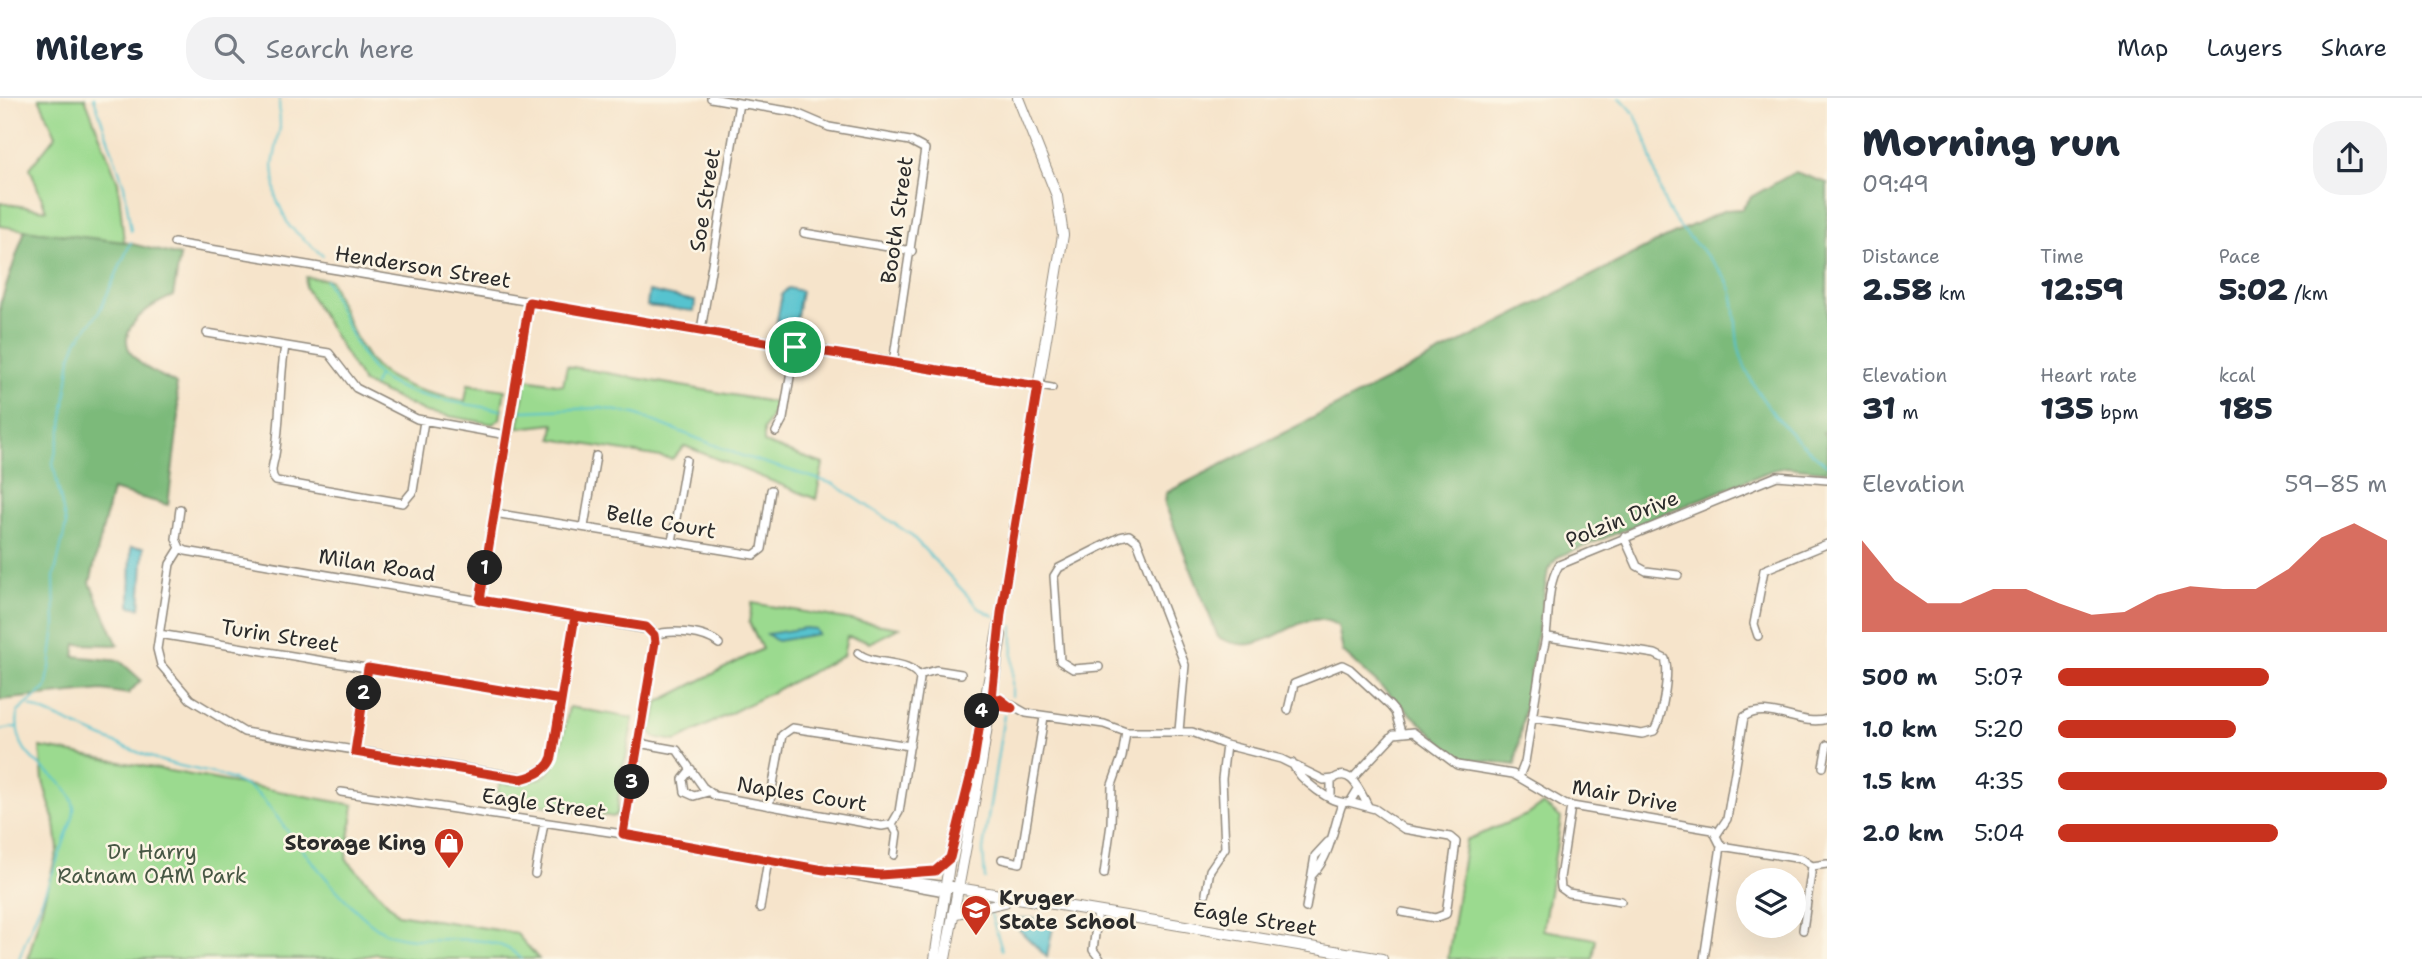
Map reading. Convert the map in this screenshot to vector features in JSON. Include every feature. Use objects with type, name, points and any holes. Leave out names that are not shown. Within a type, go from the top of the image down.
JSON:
[{"type":"street","points":[[711,98],[739,103]]},
{"type":"street","points":[[945,959],[1063,222],[1058,195],[1018,98]]},
{"type":"street","name":"Booth Street","points":[[739,103],[787,110],[829,127],[910,141],[923,146],[926,161],[893,363]]},
{"type":"street","name":"Soe Street","points":[[701,330],[739,103]]},
{"type":"street","points":[[804,233],[912,251]]},
{"type":"street","name":"Henderson Street","points":[[174,243],[1052,388]]},
{"type":"street","points":[[480,600],[529,302]]},
{"type":"street","points":[[207,333],[329,353],[356,388],[424,421],[507,435]]},
{"type":"street","points":[[285,345],[280,372],[279,427],[272,472],[276,481],[403,503],[412,491],[424,421]]},
{"type":"street","points":[[776,432],[783,419],[795,347]]},
{"type":"street","points":[[584,527],[596,456]]},
{"type":"street","points":[[672,542],[687,460]]},
{"type":"street","name":"Polzin Drive","points":[[1519,777],[1525,762],[1543,651],[1548,637],[1547,619],[1555,573],[1559,565],[1777,476],[1827,480]]},
{"type":"street","name":"Belle Court","points":[[494,513],[758,554],[763,544],[771,490]]},
{"type":"street","points":[[180,509],[176,539],[180,548],[170,564],[159,634],[158,661],[198,706],[250,734],[526,778],[550,763],[575,616]]},
{"type":"street","points":[[1099,667],[1073,669],[1060,661],[1054,576],[1059,568],[1129,535],[1137,541],[1185,665],[1179,731]]},
{"type":"street","points":[[1624,537],[1637,566],[1646,571],[1678,575]]},
{"type":"street","points":[[1758,636],[1754,624],[1764,570],[1827,544]]},
{"type":"street","name":"Milan Road","points":[[180,548],[646,627],[654,635]]},
{"type":"street","points":[[623,834],[654,635],[669,631],[713,639],[719,644]]},
{"type":"street","name":"Turin Street","points":[[159,634],[561,700]]},
{"type":"street","points":[[1532,717],[1642,734],[1654,732],[1658,726],[1667,667],[1665,659],[1656,654],[1548,637]]},
{"type":"street","points":[[858,653],[866,660],[911,668],[919,675],[936,670],[961,674]]},
{"type":"street","points":[[1288,710],[1294,684],[1342,665],[1350,669],[1390,706],[1395,712],[1401,732],[1390,738],[1353,778]]},
{"type":"street","points":[[355,752],[368,668]]},
{"type":"street","name":"Naples Court","points":[[638,743],[677,750],[708,793],[725,800],[882,826],[892,824],[898,817],[919,675]]},
{"type":"street","points":[[988,701],[1000,699],[1012,708],[1044,717],[1104,724],[1126,732],[1192,732],[1226,745],[1292,763],[1324,780],[1343,775],[1353,778],[1368,806]]},
{"type":"street","points":[[935,959],[950,858],[988,701]]},
{"type":"street","points":[[1704,959],[1721,846],[1717,834],[1727,819],[1744,717],[1755,712],[1826,722]]},
{"type":"street","points":[[1002,859],[1020,863],[1044,717]]},
{"type":"street","points":[[769,806],[782,735],[792,728],[910,746]]},
{"type":"street","points":[[1104,874],[1111,824],[1111,785],[1122,757],[1126,732]]},
{"type":"street","name":"Mair Drive","points":[[1401,732],[1419,734],[1457,765],[1519,777],[1571,806],[1707,828],[1717,834]]},
{"type":"street","points":[[1206,893],[1210,870],[1225,848],[1222,779],[1226,745]]},
{"type":"street","points":[[1824,767],[1827,745]]},
{"type":"street","points":[[1292,763],[1301,778],[1331,797],[1345,803],[1368,806],[1404,829],[1450,837],[1457,845],[1446,914],[1435,918],[1402,912]]},
{"type":"street","name":"Naples Court","points":[[691,769],[683,779],[685,792],[694,796],[708,793]]},
{"type":"street","points":[[1331,797],[1329,787],[1334,779]]},
{"type":"street","points":[[1306,908],[1315,856],[1328,842],[1345,803],[1356,796],[1358,789]]},
{"type":"street","name":"Eagle Street","points":[[341,792],[623,834],[824,870],[1098,914]]},
{"type":"street","points":[[1571,806],[1560,878],[1561,888],[1568,893],[1621,901]]},
{"type":"street","points":[[535,874],[544,823]]},
{"type":"street","name":"Naples Court","points":[[892,824],[897,833],[894,855]]},
{"type":"street","points":[[1721,846],[1801,859],[1812,866],[1827,864]]},
{"type":"street","points":[[880,875],[935,871],[950,858]]},
{"type":"street","points":[[760,908],[768,860]]},
{"type":"street","points":[[1806,909],[1812,866]]},
{"type":"street","name":"Eagle Street","points":[[824,870],[880,875],[946,889]]},
{"type":"street","name":"Eagle Street","points":[[957,891],[1005,902],[1164,923],[1382,959]]},
{"type":"street","points":[[953,914],[1005,902]]},
{"type":"street","points":[[1098,914],[1093,950],[1100,959]]},
{"type":"green space","points":[[39,98],[85,98],[118,182],[124,242],[86,334],[0,481],[0,305],[25,230],[0,226],[0,203],[46,210],[30,168],[56,135]]},
{"type":"green space","points":[[1795,172],[1827,183],[1827,431],[1823,433],[1827,437],[1827,471],[1785,467],[1770,471],[1558,557],[1548,570],[1515,765],[1458,757],[1343,652],[1338,626],[1323,620],[1310,620],[1253,644],[1236,644],[1218,637],[1165,504],[1166,493],[1663,239],[1725,210],[1742,209],[1751,197]]},
{"type":"green space","points":[[25,230],[124,242],[180,256],[173,296],[139,317],[127,336],[128,346],[134,357],[147,368],[176,384],[179,416],[168,505],[112,490],[90,583],[118,645],[76,644],[74,656],[120,661],[141,680],[128,694],[102,690],[0,700],[0,305]]},
{"type":"green space","points":[[306,277],[330,280],[358,341],[379,370],[410,387],[465,401],[468,384],[505,390],[500,419],[493,424],[426,412],[363,383],[305,287]]},
{"type":"green space","points":[[567,366],[778,403],[764,429],[764,443],[823,464],[816,499],[685,446],[672,459],[552,439],[554,424],[518,428],[526,379],[563,385]]},
{"type":"green space","points":[[752,603],[899,628],[869,643],[847,637],[843,656],[676,741],[654,737],[649,729],[655,719],[658,702],[762,649],[749,622]]},
{"type":"green space","points":[[569,707],[633,718],[626,758],[621,770],[617,814],[613,817],[496,797],[500,783],[535,781],[546,775],[554,766]]},
{"type":"green space","name":"Dr Harry Ratnam OAM Park","points":[[40,747],[354,805],[346,859],[398,914],[516,933],[539,959],[409,959],[376,954],[352,959],[28,959],[58,848],[55,824],[43,781]]},
{"type":"green space","points":[[1543,804],[1561,818],[1543,930],[1596,939],[1593,959],[1448,959],[1466,840],[1529,814]]},
{"type":"water","points":[[788,288],[801,291],[795,328],[776,325],[782,294]]},
{"type":"water","points":[[649,291],[695,301],[694,311],[647,306]]},
{"type":"water","points":[[131,547],[144,547],[140,608],[130,606]]},
{"type":"water","points":[[815,629],[818,634],[777,641],[767,634]]},
{"type":"water","points":[[1014,919],[1045,921],[1053,927],[1047,957],[1012,923]]},
{"type":"waterway","points":[[94,98],[124,185],[131,231]]},
{"type":"waterway","points":[[279,98],[280,127],[273,165],[276,198],[289,226],[323,256]]},
{"type":"waterway","points":[[1619,98],[1636,117],[1648,146],[1660,191],[1671,214],[1727,281],[1733,297],[1739,349],[1762,399],[1799,442],[1827,465]]},
{"type":"waterway","points":[[19,959],[74,811],[70,795],[62,784],[31,757],[23,746],[18,731],[18,712],[46,688],[50,668],[55,625],[54,577],[66,525],[53,463],[62,426],[71,357],[77,341],[99,312],[131,242]]},
{"type":"waterway","points":[[326,280],[356,344],[378,375],[389,383],[420,395],[502,410]]},
{"type":"waterway","points":[[374,385],[378,376]]},
{"type":"waterway","points":[[523,411],[600,408],[635,414],[742,456],[834,484],[910,534],[979,608],[994,616]]},
{"type":"waterway","points":[[1012,696],[1013,626]]},
{"type":"waterway","points":[[30,706],[153,758],[230,779],[254,791],[331,884],[379,929],[394,936],[412,939],[489,942],[507,948],[522,959]]},
{"type":"waterway","points":[[985,879],[983,850],[1004,715]]},
{"type":"waterway","points":[[0,730],[16,727]]},
{"type":"waterway","points":[[990,911],[1002,950]]},
{"type":"place","name":"Storage King","points":[[449,870]]},
{"type":"place","name":"Kruger State School","points":[[976,937]]},
{"type":"route","points":[[795,347],[529,302],[480,600],[575,616],[552,757],[550,763],[543,770],[526,778],[515,779],[355,752],[368,668],[561,700],[575,616],[646,627],[654,635],[655,642],[623,834],[824,870],[914,875],[943,867],[950,858],[974,762],[983,704],[1012,708],[1000,699],[992,698],[999,654],[1001,613],[1038,386],[795,347]]}]
